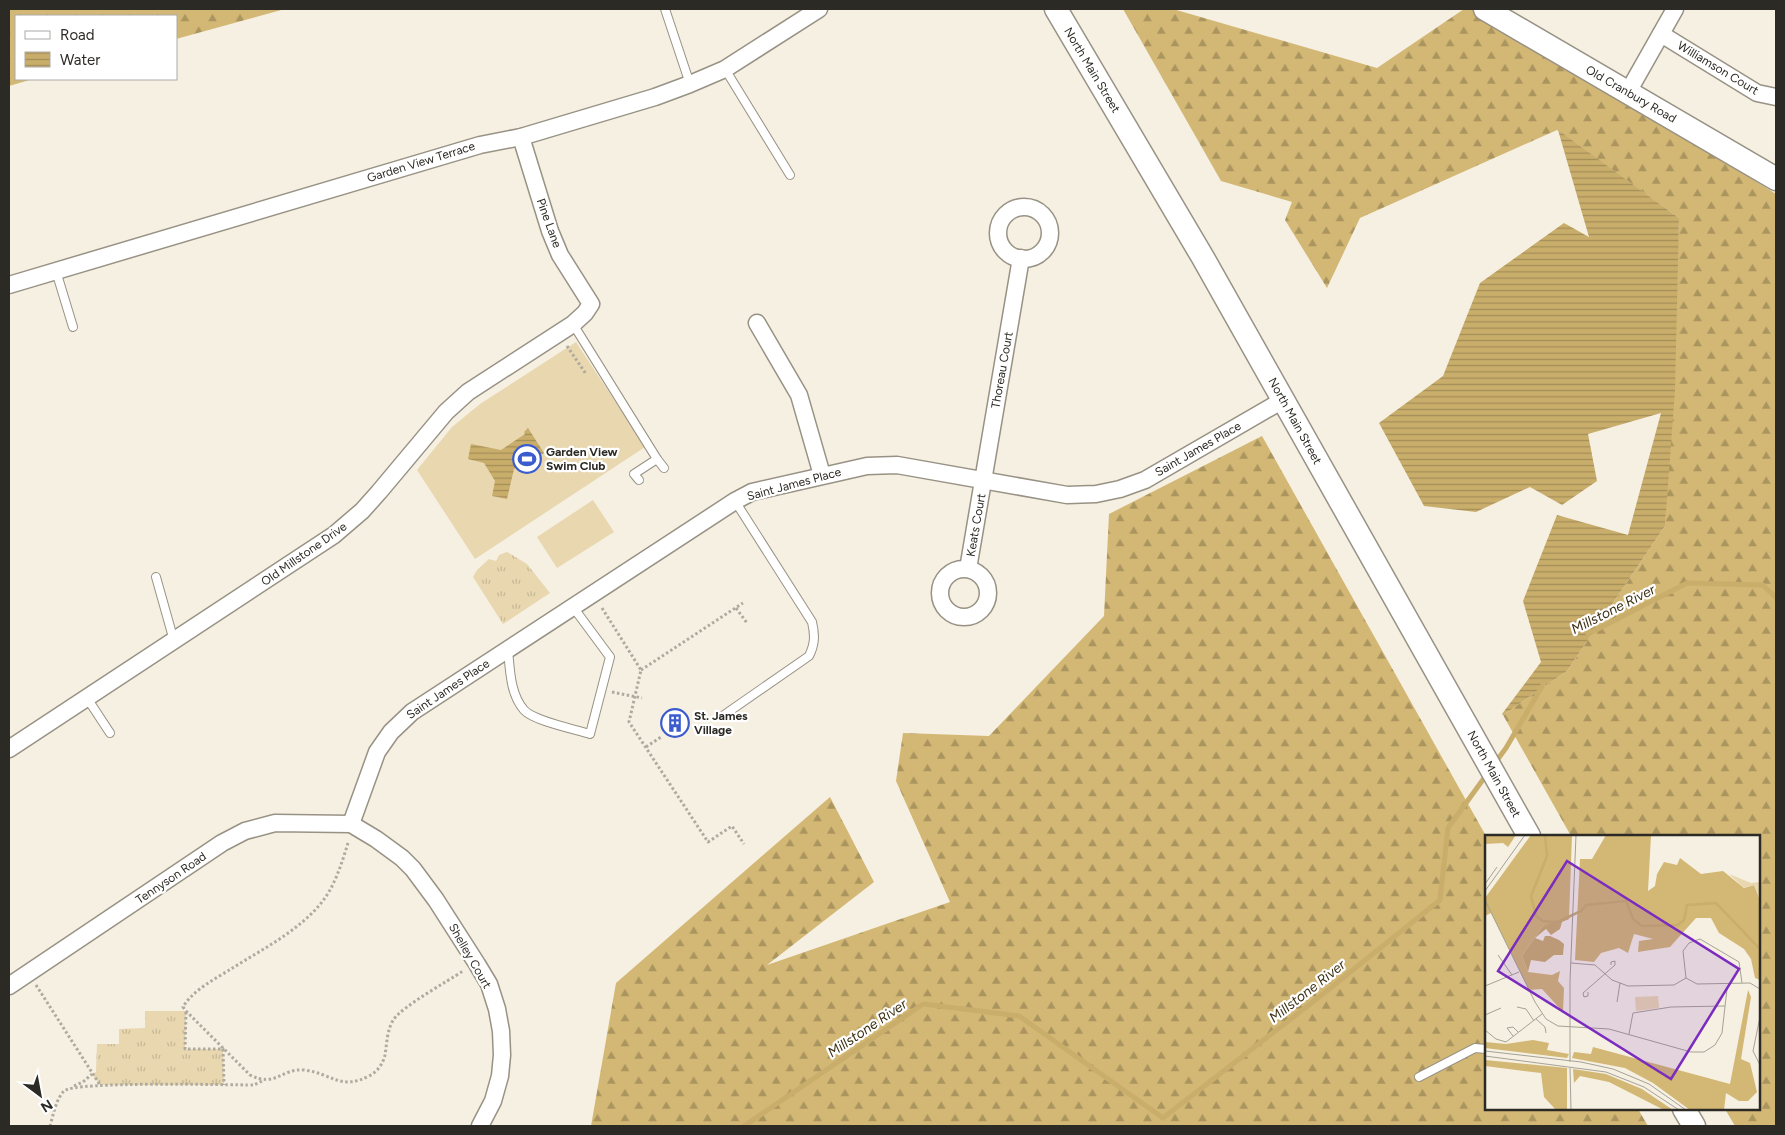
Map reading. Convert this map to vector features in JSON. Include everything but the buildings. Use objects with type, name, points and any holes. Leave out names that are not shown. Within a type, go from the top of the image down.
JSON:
[{"type":"street","name":"Garden View Terrace","points":[[9,285],[480,144],[521,137],[655,97],[725,69],[819,9]]},
{"type":"street","name":"North Main Street","points":[[1056,9],[1202,256],[1528,835]]},
{"type":"street","name":"Old Cranbury Road","points":[[1485,9],[1776,179]]},
{"type":"street","points":[[1628,92],[1674,9]]},
{"type":"street","name":"Williamson Court","points":[[1660,34],[1757,93],[1776,97]]},
{"type":"street","name":"Pine Lane","points":[[521,137],[550,231],[560,255],[590,304]]},
{"type":"street","name":"Thoreau Court","points":[[983,481],[1021,258]]},
{"type":"street","name":"Old Millstone Drive","points":[[9,749],[334,535],[374,498],[446,412],[468,392],[573,324],[585,313],[590,304]]},
{"type":"street","points":[[757,323],[799,395],[822,475]]},
{"type":"street","name":"Saint James Place","points":[[351,824],[377,752],[391,732],[412,712],[735,500],[752,492],[867,466],[897,465],[1067,495],[1096,494],[1120,489],[1145,480],[1283,400]]},
{"type":"street","name":"Keats Court","points":[[968,569],[983,481]]},
{"type":"street","name":"Tennyson Road","points":[[9,986],[245,830],[275,823],[351,824]]},
{"type":"street","name":"Shelley Court","points":[[351,824],[402,858],[418,874],[489,984],[497,1009],[501,1031],[502,1055],[497,1088],[480,1126]]},
{"type":"street","points":[[1685,1110],[1694,1126]]},
{"type":"lane","points":[[665,9],[690,84]]},
{"type":"lane","points":[[725,69],[790,174]]},
{"type":"lane","points":[[56,271],[73,327]]},
{"type":"lane","points":[[573,324],[664,468]]},
{"type":"lane","points":[[639,480],[634,474],[658,459]]},
{"type":"lane","points":[[724,715],[809,656],[814,646],[815,633],[812,622],[735,500]]},
{"type":"lane","points":[[156,577],[174,641]]},
{"type":"lane","points":[[508,649],[510,676],[516,697],[524,710],[534,717],[590,734],[610,657],[573,607]]},
{"type":"lane","points":[[87,698],[110,733]]},
{"type":"lane","points":[[1419,1076],[1475,1048],[1485,1049]]},
{"type":"path","points":[[567,346],[586,374]]},
{"type":"path","points":[[743,603],[641,670],[629,722],[708,842],[732,826],[744,844]]},
{"type":"path","points":[[602,608],[641,670]]},
{"type":"path","points":[[736,608],[747,623]]},
{"type":"path","points":[[601,690],[642,698]]},
{"type":"path","points":[[646,747],[661,737]]},
{"type":"path","points":[[264,1080],[250,1075],[183,1007],[186,1002],[210,982],[294,930],[307,918],[334,883],[348,843]]},
{"type":"path","points":[[72,1087],[100,1085],[254,1086],[264,1080],[274,1079],[292,1071],[304,1070],[348,1083],[360,1081],[374,1074],[381,1066],[388,1033],[394,1019],[404,1009],[465,970]]},
{"type":"path","points":[[35,985],[100,1085]]},
{"type":"path","points":[[186,1011],[185,1049],[223,1049]]},
{"type":"path","points":[[223,1049],[224,1085]]},
{"type":"path","points":[[50,1126],[59,1097],[64,1090],[83,1082],[92,1074]]},
{"type":"green space","points":[[9,9],[285,9],[178,38],[178,15],[15,15],[15,80],[30,80],[9,86]]},
{"type":"green space","points":[[1123,9],[1173,9],[1377,68],[1464,9],[1480,9],[1776,194],[1776,1126],[1735,1126],[1726,1110],[1760,1110],[1760,835],[1570,835],[1503,715],[1567,671],[1665,526],[1679,218],[1557,130],[1360,218],[1327,288],[1285,220],[1292,202],[1221,181]]},
{"type":"green space","name":"Garden View Swim Club","points":[[576,342],[645,447],[475,559],[417,470],[452,427],[480,404]]},
{"type":"green space","points":[[1262,436],[1485,835],[1485,1110],[1639,1110],[1648,1126],[591,1126],[616,983],[830,797],[874,882],[767,965],[950,902],[896,781],[903,733],[989,736],[1104,616],[1109,514]]},
{"type":"green space","points":[[593,500],[614,532],[557,568],[537,537]]},
{"type":"green space","points":[[507,552],[527,564],[550,593],[503,624],[473,577],[477,570],[489,559],[496,561],[499,555]]},
{"type":"green space","points":[[145,1011],[186,1011],[185,1049],[223,1049],[224,1085],[100,1085],[92,1074],[96,1072],[97,1044],[119,1044],[119,1029],[145,1028]]},
{"type":"water","points":[[1558,130],[1679,218],[1675,390],[1665,526],[1567,671],[1503,715],[1541,662],[1523,601],[1557,515],[1628,535],[1661,413],[1588,434],[1597,481],[1562,505],[1530,487],[1476,512],[1424,506],[1379,423],[1443,376],[1480,283],[1564,223],[1589,237]]},
{"type":"water","points":[[528,428],[544,453],[539,456],[537,454],[514,469],[507,499],[492,496],[495,481],[484,463],[468,459],[471,444],[501,450],[525,434],[524,432]]},
{"type":"waterway","name":"Millstone River","points":[[1588,634],[1687,583],[1763,585],[1776,598]]},
{"type":"waterway","name":"Millstone River","points":[[1495,763],[1506,748],[1544,683]]},
{"type":"waterway","name":"Millstone River","points":[[744,1126],[923,1004],[1019,1016],[1163,1118],[1323,994],[1440,900],[1448,828],[1487,774]]},
{"type":"place","name":"Garden View Swim Club","points":[[527,459]]},
{"type":"place","name":"St. James Village","points":[[675,723]]}]
